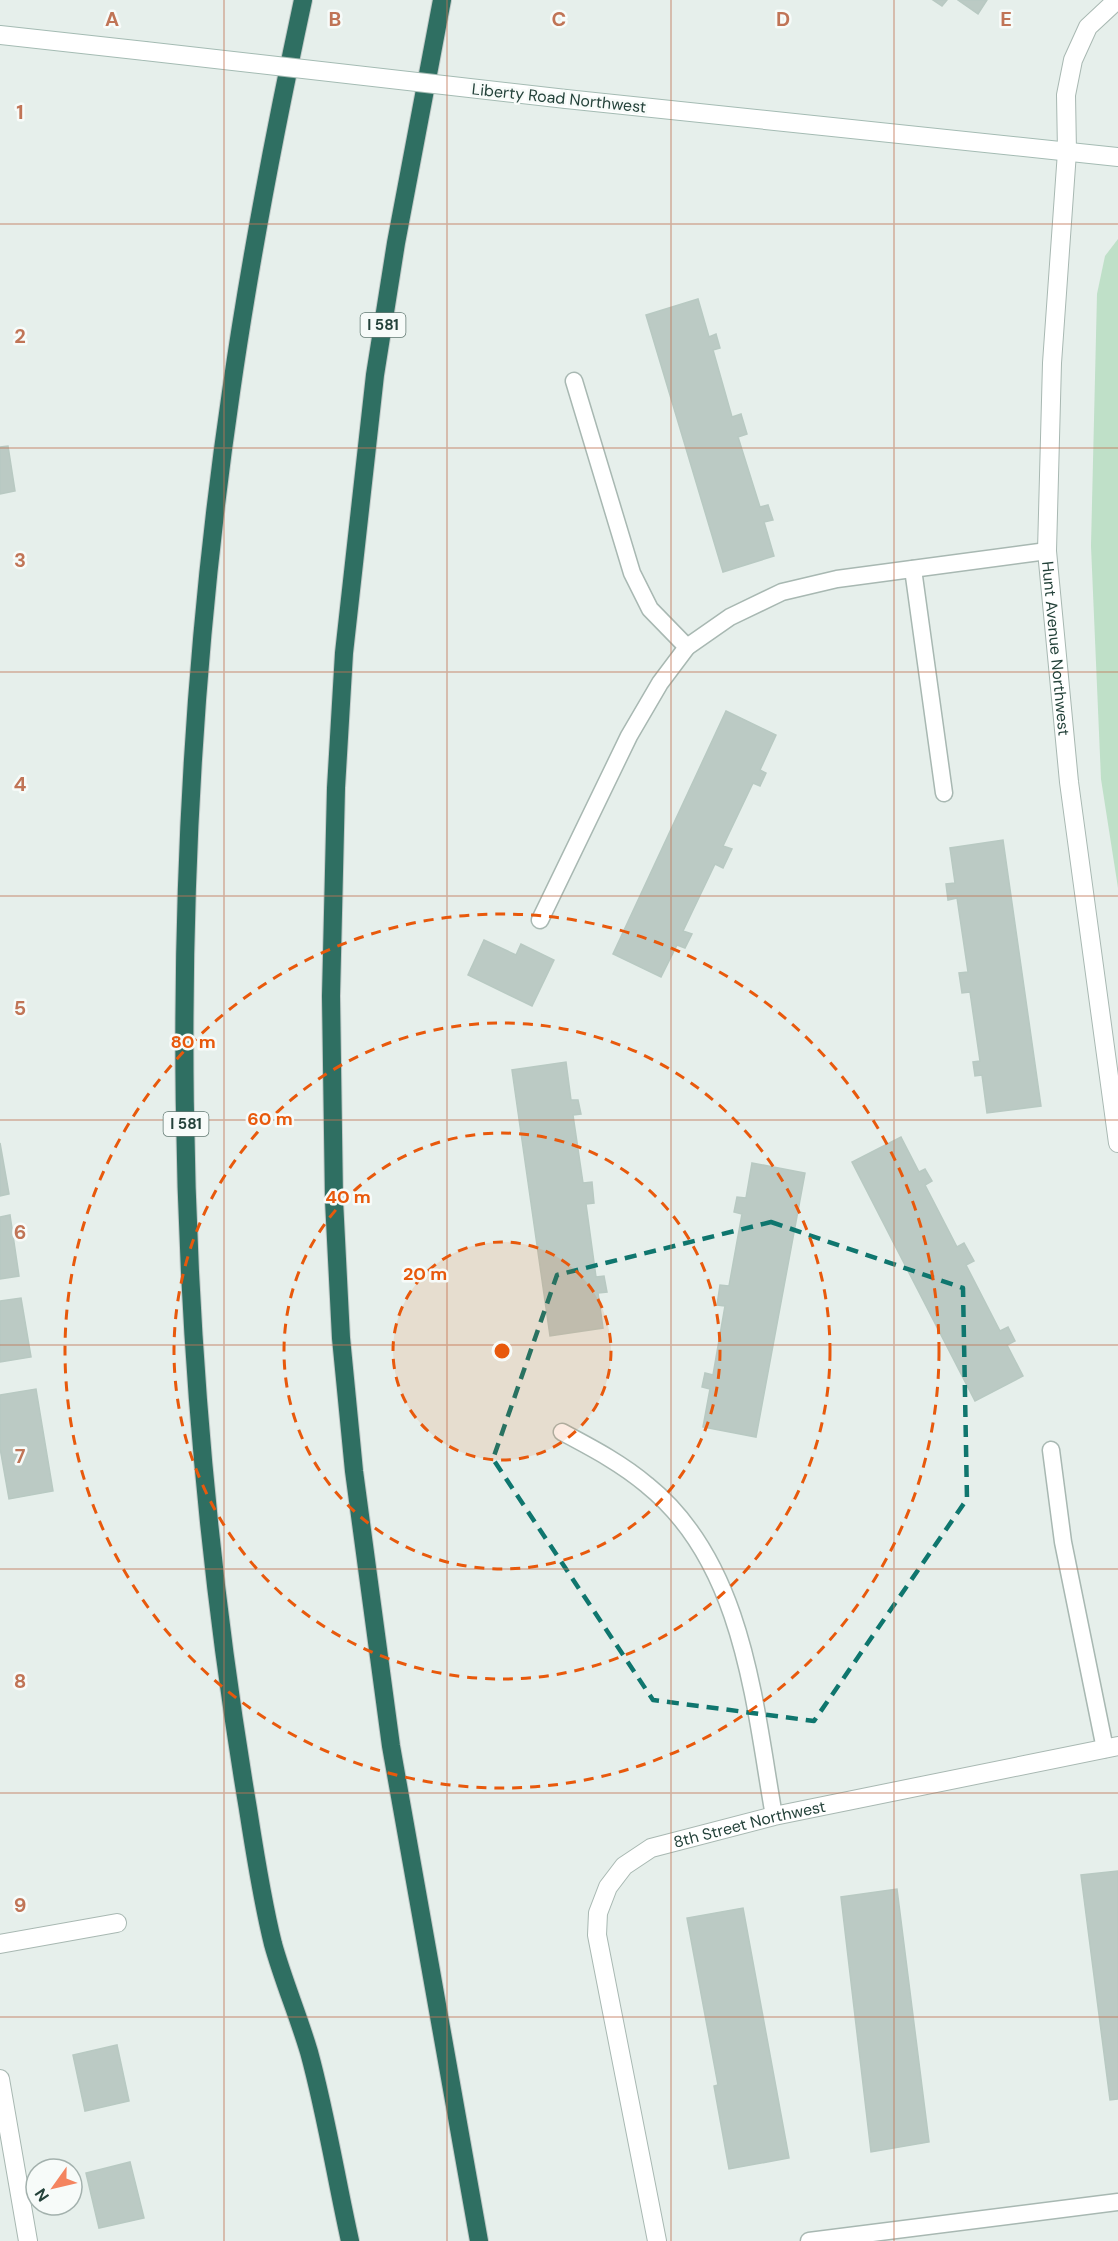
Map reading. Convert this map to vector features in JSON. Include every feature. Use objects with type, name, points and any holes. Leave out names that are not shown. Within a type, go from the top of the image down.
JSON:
[{"type":"highway","name":"I 581","points":[[303,0],[276,125],[230,394],[200,666],[191,798],[187,936],[188,1206],[200,1407],[228,1680],[248,1812],[273,1944],[309,2054],[350,2241]]},
{"type":"highway","name":"I 581","points":[[442,0],[396,243],[377,364],[344,654],[336,788],[331,996],[334,1200],[341,1338],[354,1472],[391,1746],[479,2241]]},
{"type":"street","name":"Hunt Avenue Northwest","points":[[1117,0],[1088,27],[1073,60],[1066,95],[1067,152],[1052,363],[1047,551],[1069,782],[1118,1143]]},
{"type":"street","name":"Liberty Road Northwest","points":[[0,35],[566,99],[1118,157]]},
{"type":"street","name":"8th Street Northwest","points":[[657,2241],[597,1935],[598,1913],[608,1887],[624,1866],[651,1848],[774,1816],[1111,1748]]},
{"type":"street","points":[[0,1944],[117,1923]]},
{"type":"street","points":[[0,2079],[28,2241]]},
{"type":"lane","points":[[574,381],[632,573],[650,609],[687,647]]},
{"type":"lane","points":[[540,920],[629,736],[660,683],[687,647],[730,617],[782,592],[837,579],[1047,551]]},
{"type":"lane","points":[[913,569],[944,793]]},
{"type":"lane","points":[[562,1432],[608,1456],[649,1486],[678,1515],[708,1556],[726,1597],[750,1678],[774,1816]]},
{"type":"lane","points":[[1052,1450],[1063,1542],[1111,1748]]},
{"type":"lane","points":[[808,2241],[1118,2202]]},
{"type":"highlighted area","points":[[771,1222],[963,1288],[967,1499],[814,1721],[653,1700],[493,1459],[557,1275]]},
{"type":"green space","points":[[1118,239],[1118,888],[1101,779],[1091,546],[1097,294],[1105,256]]},
{"type":"building","points":[[933,0],[947,0],[942,6]]},
{"type":"building","points":[[958,0],[987,0],[978,14]]},
{"type":"building","points":[[698,299],[709,337],[716,334],[720,348],[713,350],[732,417],[741,414],[747,434],[738,437],[760,507],[768,505],[773,520],[764,522],[774,556],[723,572],[646,315]]},
{"type":"building","points":[[8,446],[15,491],[0,494],[0,447]]},
{"type":"building","points":[[726,711],[776,735],[760,770],[766,773],[760,786],[753,783],[723,846],[732,849],[723,868],[715,864],[683,931],[692,934],[685,948],[677,945],[661,977],[613,954]]},
{"type":"building","points":[[1003,840],[1041,1106],[987,1113],[982,1075],[975,1076],[973,1062],[980,1061],[970,992],[962,993],[959,973],[968,972],[957,898],[948,900],[946,884],[955,883],[950,848]]},
{"type":"building","points":[[484,940],[516,955],[521,944],[554,960],[532,1006],[468,975]]},
{"type":"building","points":[[566,1062],[571,1100],[578,1100],[581,1114],[573,1115],[583,1183],[592,1182],[594,1203],[586,1204],[596,1277],[604,1276],[607,1292],[598,1293],[603,1328],[550,1336],[512,1070]]},
{"type":"building","points":[[901,1137],[919,1172],[925,1169],[932,1181],[925,1185],[957,1247],[964,1243],[974,1261],[966,1265],[1000,1331],[1008,1327],[1015,1341],[1007,1345],[1023,1376],[975,1401],[852,1162]]},
{"type":"building","points":[[0,1143],[9,1194],[0,1196]]},
{"type":"building","points":[[752,1163],[805,1173],[756,1437],[703,1427],[710,1389],[702,1387],[705,1373],[713,1375],[725,1306],[717,1305],[720,1285],[729,1286],[742,1214],[734,1212],[737,1197],[746,1198]]},
{"type":"building","points":[[10,1215],[19,1276],[0,1279],[0,1217]]},
{"type":"building","points":[[21,1298],[31,1357],[0,1362],[0,1301]]},
{"type":"building","points":[[36,1389],[53,1491],[9,1499],[0,1448],[0,1395]]},
{"type":"building","points":[[1118,1871],[1118,2099],[1110,2100],[1081,1875]]},
{"type":"building","points":[[897,1889],[929,2142],[871,2152],[841,1897]]},
{"type":"building","points":[[743,1908],[789,2158],[729,2169],[714,2086],[718,2085],[687,1918]]},
{"type":"building","points":[[117,2045],[129,2101],[85,2111],[73,2055]]},
{"type":"building","points":[[130,2162],[144,2218],[99,2228],[86,2173]]}]
